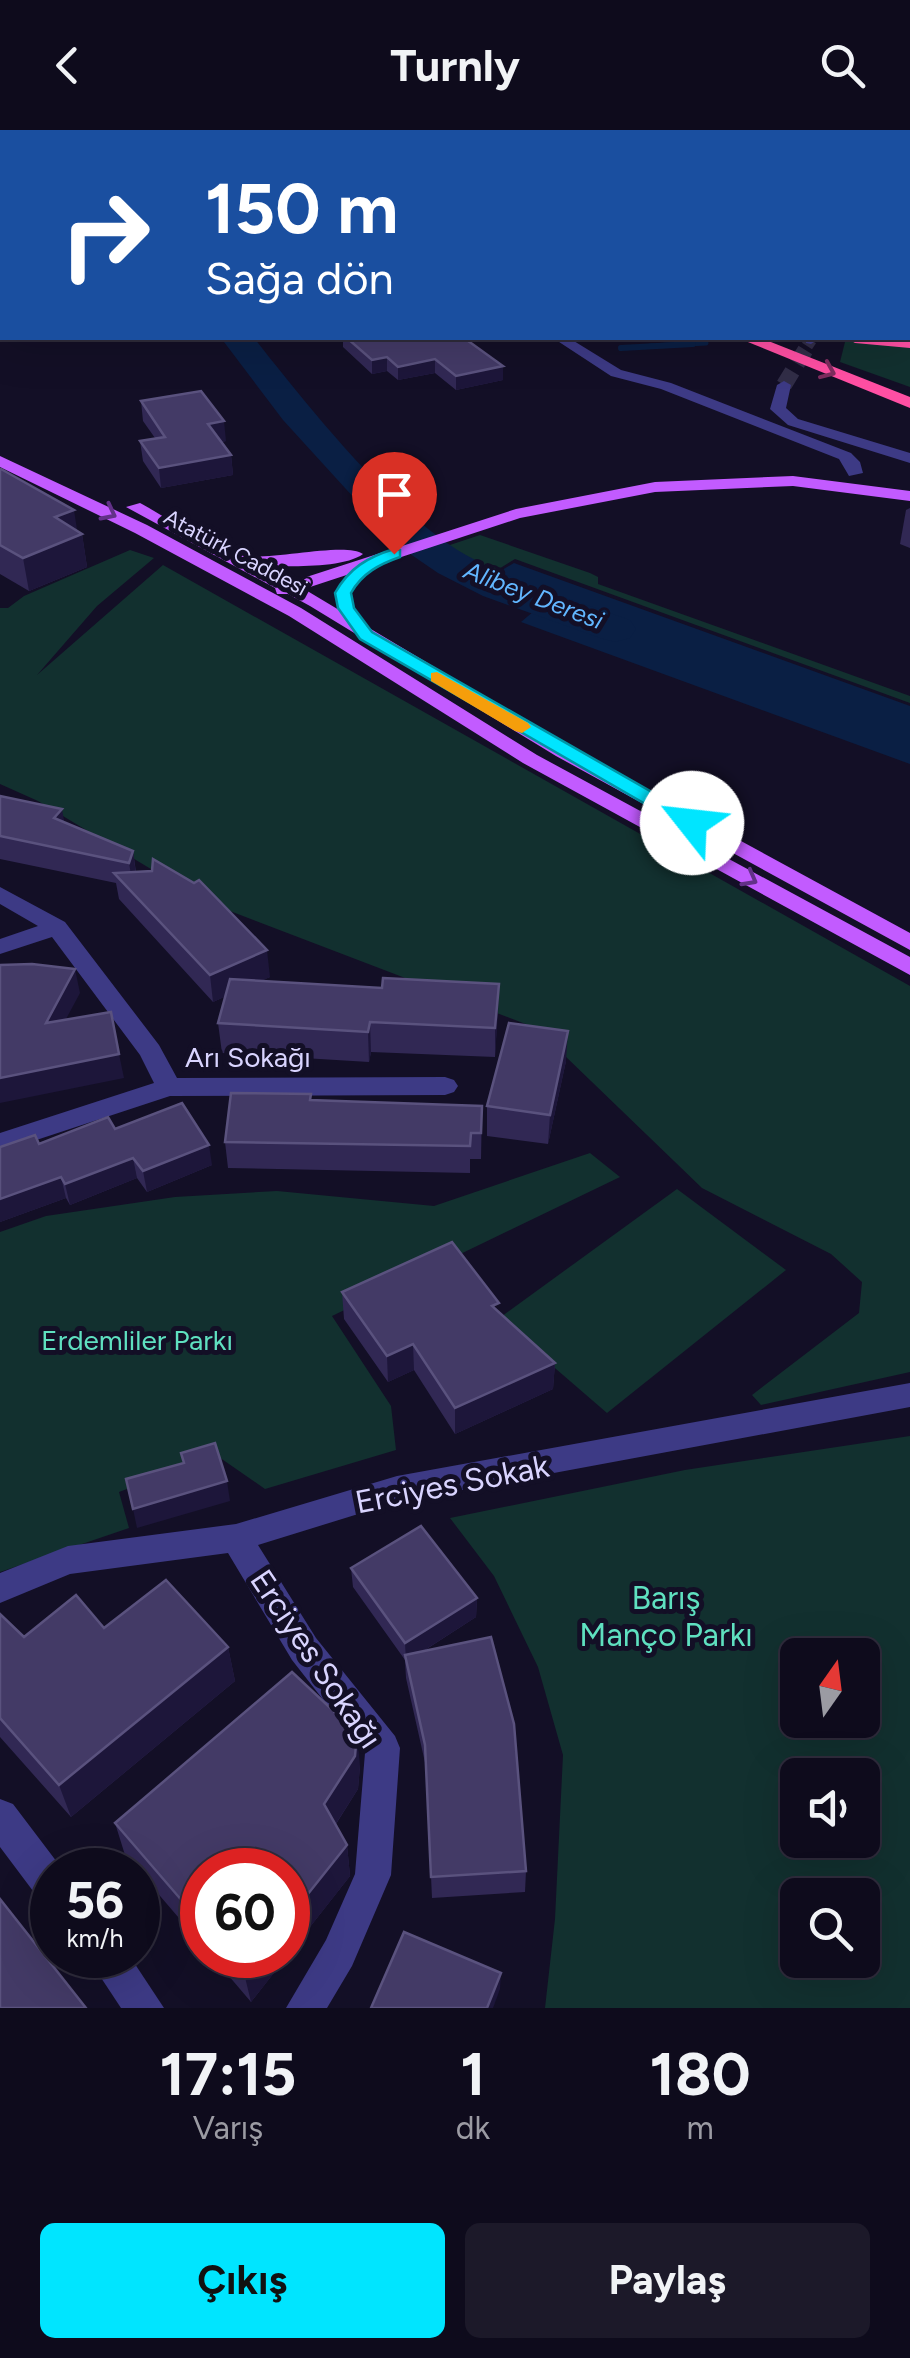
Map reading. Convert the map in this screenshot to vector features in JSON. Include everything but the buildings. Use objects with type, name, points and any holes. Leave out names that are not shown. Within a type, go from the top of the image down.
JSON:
[{"type":"highway","points":[[752,340],[910,403]]},
{"type":"highway","points":[[877,340],[910,343]]},
{"type":"main road","name":"Atatürk Caddesi","points":[[0,442],[229,556],[530,759],[910,967]]},
{"type":"main road","name":"Atatürk Caddesi","points":[[0,464],[22,470],[208,566],[280,590],[910,942]]},
{"type":"main road","points":[[280,590],[354,554],[454,520],[564,492],[660,475],[756,468],[910,482]]},
{"type":"main road","points":[[280,590],[473,526],[566,503],[694,483],[793,481],[910,496]]},
{"type":"main road","points":[[229,556],[281,562],[354,554]]},
{"type":"main road","points":[[366,636],[346,608],[343,593],[352,578],[385,557]]},
{"type":"street","points":[[563,340],[616,373],[666,386],[845,456],[852,462],[855,474]]},
{"type":"street","points":[[780,414],[778,400],[784,386]]},
{"type":"street","points":[[756,421],[780,414],[828,435],[910,458]]},
{"type":"street","points":[[0,894],[57,927],[150,1051],[169,1087]]},
{"type":"street","points":[[0,947],[57,927]]},
{"type":"street","name":"Arı Sokağı","points":[[0,1143],[169,1087],[445,1086]]},
{"type":"street","name":"Erciyes Sokak","points":[[0,1588],[68,1560],[236,1538],[397,1489],[910,1396]]},
{"type":"street","name":"Erciyes Sokağı","points":[[236,1538],[304,1649],[382,1748],[373,1875],[339,1953],[305,2008]]},
{"type":"street","points":[[0,1818],[30,1857]]},
{"type":"street","points":[[122,1978],[145,2008]]},
{"type":"green space","points":[[846,340],[910,340],[910,387],[840,362]]},
{"type":"green space","points":[[480,535],[590,573],[598,577],[598,584],[910,696],[910,703],[515,559],[486,577],[435,550]]},
{"type":"green space","points":[[130,550],[154,558],[97,606],[37,675],[163,565],[910,986],[910,1372],[761,1405],[752,1395],[859,1313],[862,1282],[831,1254],[702,1188],[536,1028],[204,901],[38,801],[0,784],[0,608],[8,608],[24,596]]},
{"type":"green space","name":"Erdemliler Parkı","points":[[590,1153],[620,1177],[332,1316],[391,1406],[396,1450],[265,1489],[216,1455],[119,1492],[129,1528],[0,1572],[0,1232],[46,1216],[175,1197],[277,1191],[434,1206]]},
{"type":"green space","points":[[677,1189],[786,1270],[607,1413],[498,1319]]},
{"type":"green space","name":"Barış Manço Parkı","points":[[910,1436],[910,2008],[545,2008],[555,1919],[563,1755],[538,1667],[494,1576],[450,1518],[685,1470]]},
{"type":"water","points":[[514,563],[910,706],[910,764],[521,622],[547,600],[487,579]]},
{"type":"waterway","name":"Alibey Deresi","points":[[239,340],[295,413],[411,537],[498,587],[615,629]]},
{"type":"waterway","points":[[650,346],[706,343]]},
{"type":"waterway","points":[[621,348],[693,344]]},
{"type":"tunnel","points":[[807,346],[811,340]]},
{"type":"tunnel","points":[[784,385],[809,344]]},
{"type":"slow traffic","points":[[437,677],[522,727]]},
{"type":"route","points":[[394,554],[376,560],[352,578],[343,593],[346,608],[366,636],[692,823]]}]
